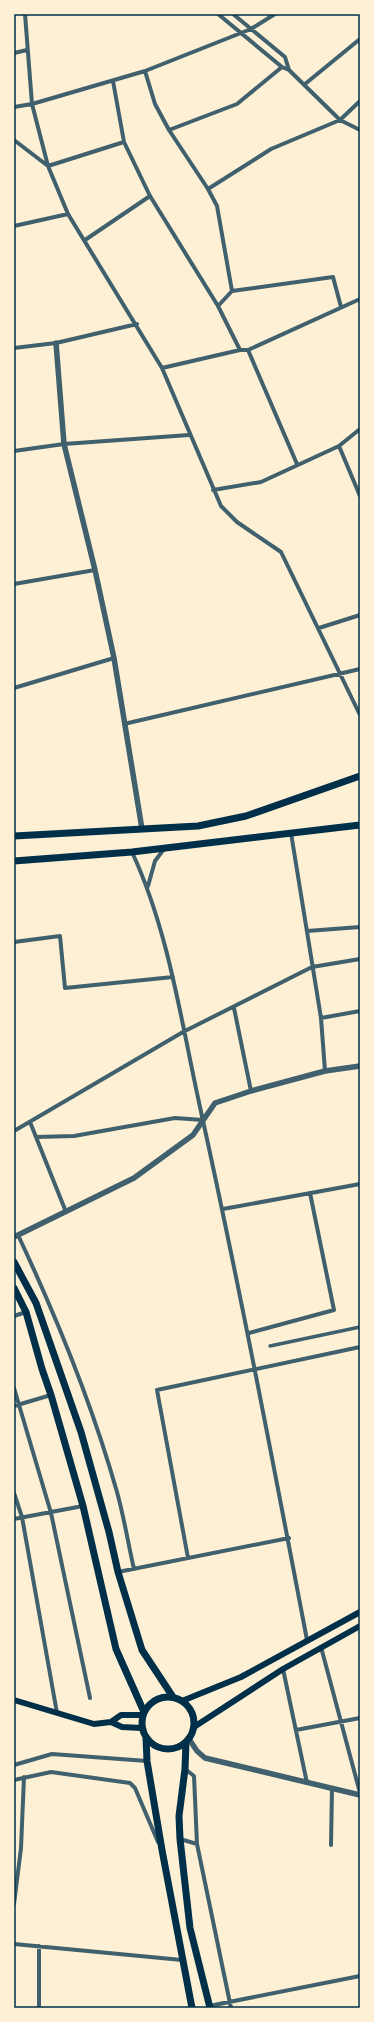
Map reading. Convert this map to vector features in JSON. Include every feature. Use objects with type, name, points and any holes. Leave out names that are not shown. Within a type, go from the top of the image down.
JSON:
[{"type":"main road","points":[[14,836],[198,826],[246,816],[360,776]]},
{"type":"main road","points":[[14,860],[132,852],[360,825]]},
{"type":"main road","points":[[14,1262],[36,1303],[81,1432],[109,1532],[118,1572],[142,1650],[174,1697]]},
{"type":"main road","points":[[14,1288],[26,1312],[83,1506],[116,1649],[143,1713],[142,1728],[146,1738],[147,1761],[182,1960],[192,2008]]},
{"type":"main road","points":[[182,1701],[241,1677],[360,1612]]},
{"type":"main road","points":[[210,2007],[190,1928],[180,1839],[179,1816],[187,1741],[194,1727],[283,1669],[360,1626]]},
{"type":"main road","points":[[14,1700],[94,1724],[111,1722],[121,1715],[143,1713],[151,1702],[156,1699],[162,1697],[174,1697],[182,1701],[191,1711],[194,1727]]},
{"type":"main road","points":[[111,1722],[122,1727],[142,1728]]},
{"type":"main road","points":[[146,1738],[156,1747],[162,1749],[175,1749],[187,1741]]},
{"type":"street","points":[[25,14],[32,104],[48,166],[68,214],[137,324],[162,368],[189,435],[221,506],[237,522],[281,552],[360,715]]},
{"type":"street","points":[[218,14],[282,68],[289,70],[305,84],[340,120],[360,130]]},
{"type":"street","points":[[233,14],[285,57],[289,70]]},
{"type":"street","points":[[14,107],[32,104],[145,71],[251,29],[275,14]]},
{"type":"street","points":[[305,84],[360,38]]},
{"type":"street","points":[[14,53],[27,50]]},
{"type":"street","points":[[169,130],[237,104],[282,68]]},
{"type":"street","points":[[145,71],[155,104],[169,130],[208,189],[217,206],[232,291]]},
{"type":"street","points":[[113,81],[124,142],[150,196],[218,306],[240,350]]},
{"type":"street","points":[[208,189],[271,148],[340,120],[360,101]]},
{"type":"street","points":[[14,140],[48,166]]},
{"type":"street","points":[[48,166],[124,142]]},
{"type":"street","points":[[85,240],[150,196]]},
{"type":"street","points":[[14,226],[68,214]]},
{"type":"street","points":[[218,306],[232,291],[333,277],[341,307]]},
{"type":"street","points":[[162,368],[240,350],[248,350],[360,299]]},
{"type":"street","points":[[14,348],[56,343],[137,324]]},
{"type":"street","points":[[56,343],[64,444],[95,570],[114,658],[142,829]]},
{"type":"street","points":[[248,350],[297,464]]},
{"type":"street","points":[[213,490],[262,482],[297,464],[339,446],[360,429]]},
{"type":"street","points":[[14,451],[64,444],[189,435]]},
{"type":"street","points":[[339,446],[360,496]]},
{"type":"street","points":[[14,584],[95,570]]},
{"type":"street","points":[[319,628],[360,615]]},
{"type":"street","points":[[14,688],[114,658]]},
{"type":"street","points":[[124,724],[360,669]]},
{"type":"street","points":[[290,833],[320,1018],[325,1071]]},
{"type":"street","points":[[148,887],[155,861],[164,848]]},
{"type":"street","points":[[132,852],[148,887],[173,977],[183,1032],[249,1333],[289,1538],[307,1640]]},
{"type":"street","points":[[307,931],[360,927]]},
{"type":"street","points":[[14,942],[60,936],[65,988],[173,977]]},
{"type":"street","points":[[14,1131],[183,1032],[234,1008],[312,967],[360,959]]},
{"type":"street","points":[[234,1008],[251,1091]]},
{"type":"street","points":[[320,1018],[360,1011]]},
{"type":"street","points":[[134,1569],[117,1493],[96,1427],[51,1304],[16,1236],[134,1178],[193,1135],[215,1103],[251,1091],[325,1071],[360,1066]]},
{"type":"street","points":[[36,1137],[74,1136],[175,1118],[203,1120]]},
{"type":"street","points":[[30,1122],[66,1212]]},
{"type":"street","points":[[223,1209],[360,1184]]},
{"type":"street","points":[[249,1333],[334,1310],[310,1193]]},
{"type":"street","points":[[14,1316],[26,1312]]},
{"type":"street","points":[[270,1346],[360,1327]]},
{"type":"street","points":[[188,1558],[156,1390],[360,1347]]},
{"type":"street","points":[[14,1388],[20,1404],[51,1513],[90,1698]]},
{"type":"street","points":[[14,1406],[51,1395]]},
{"type":"street","points":[[14,1492],[22,1517],[57,1713]]},
{"type":"street","points":[[14,1519],[83,1506]]},
{"type":"street","points":[[118,1572],[289,1538]]},
{"type":"street","points":[[187,1741],[205,1758],[360,1794],[321,1647]]},
{"type":"street","points":[[283,1669],[308,1783]]},
{"type":"street","points":[[296,1730],[360,1718]]},
{"type":"street","points":[[14,1765],[52,1754],[147,1761]]},
{"type":"street","points":[[185,1769],[194,1776],[197,1844],[231,2008]]},
{"type":"street","points":[[14,1780],[52,1772],[130,1783],[135,1788],[162,1850]]},
{"type":"street","points":[[14,1904],[21,1848],[24,1778]]},
{"type":"street","points":[[331,1845],[332,1788]]},
{"type":"street","points":[[180,1839],[197,1844]]},
{"type":"street","points":[[14,1944],[182,1960]]},
{"type":"street","points":[[39,1946],[39,2008]]},
{"type":"street","points":[[210,2007],[230,2001],[360,1976]]}]
